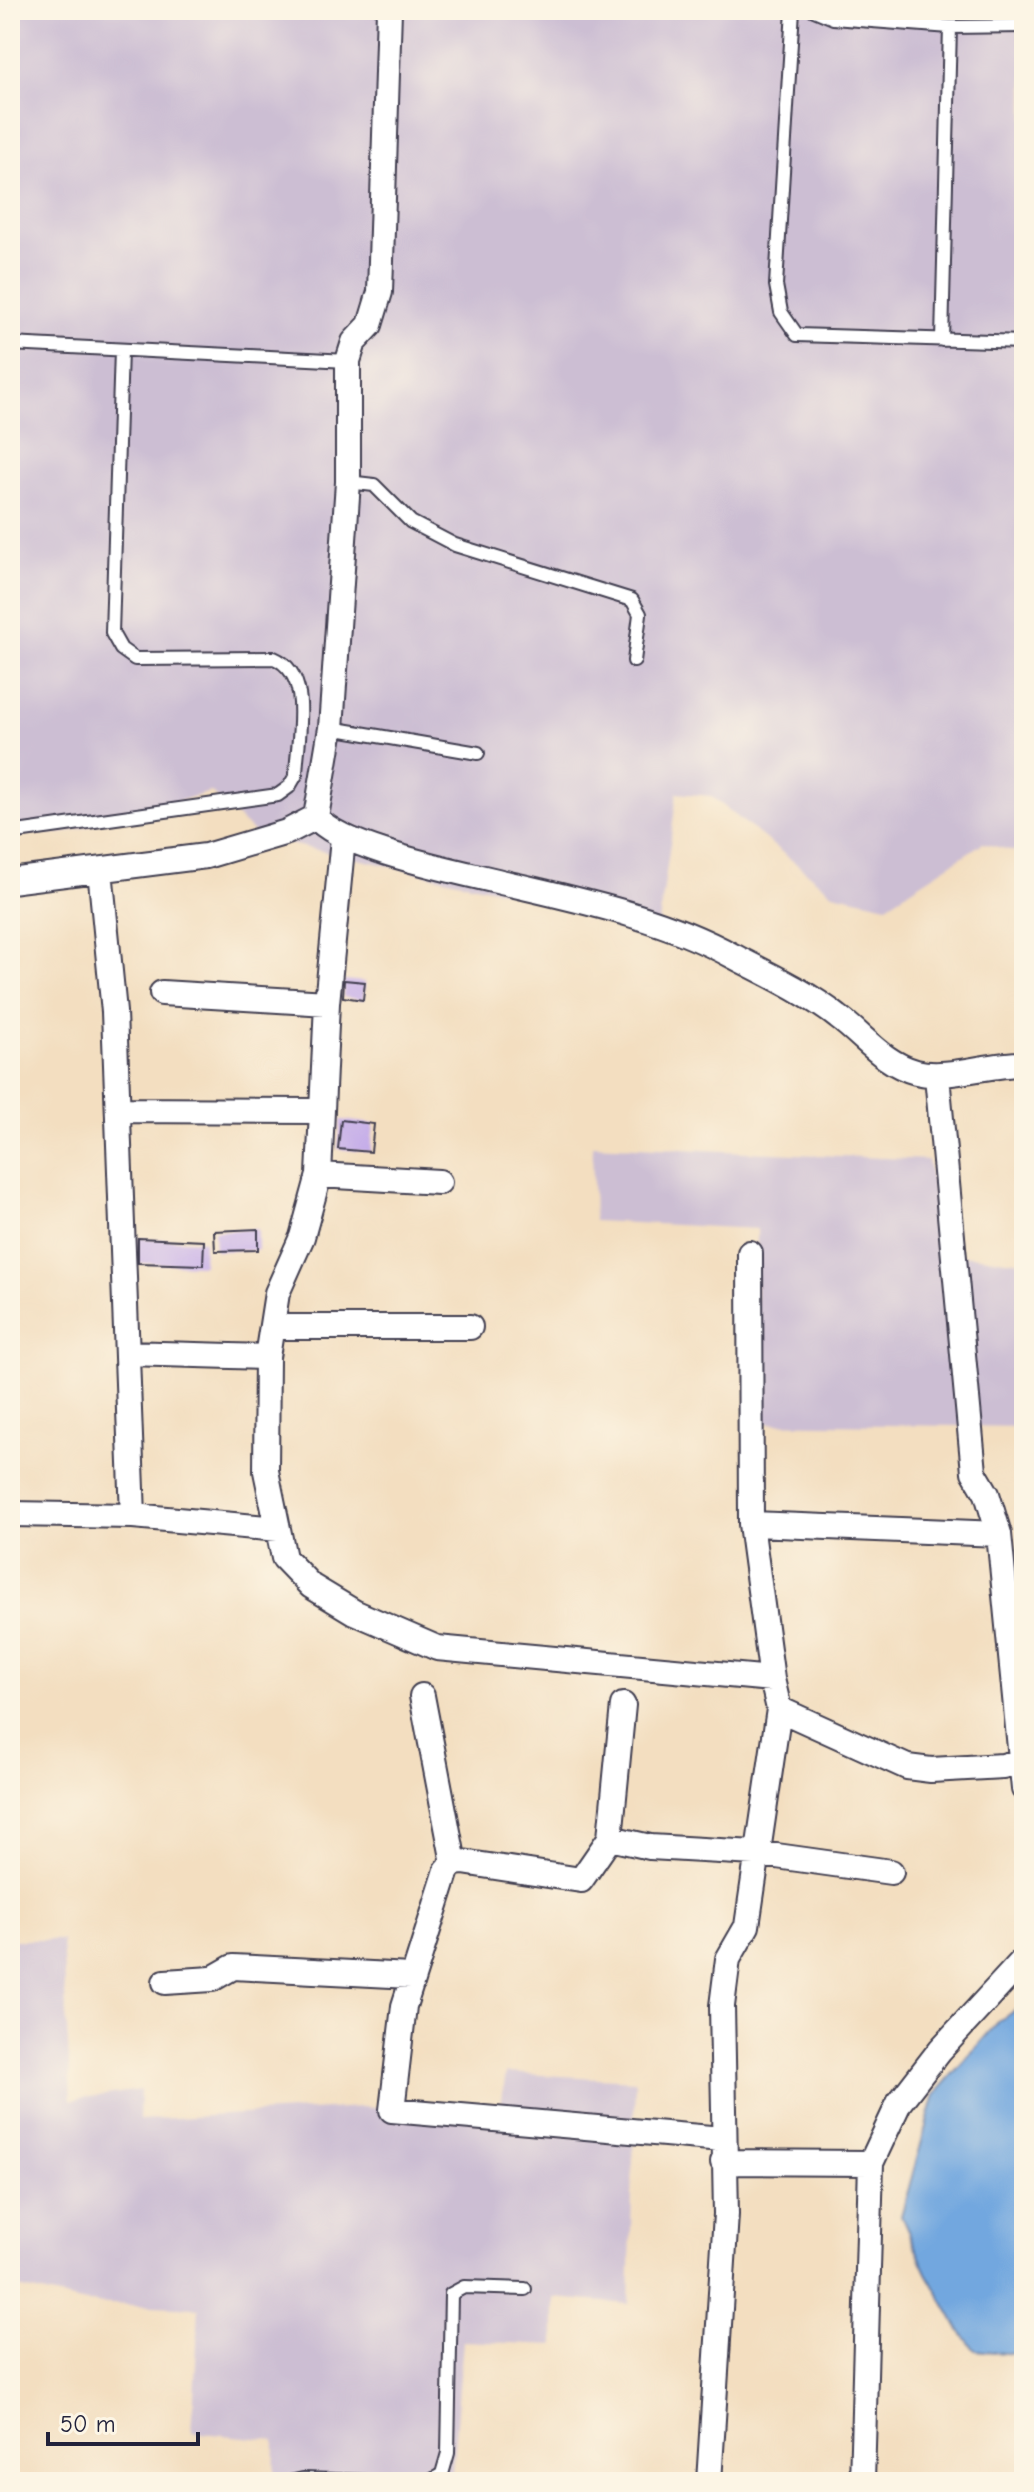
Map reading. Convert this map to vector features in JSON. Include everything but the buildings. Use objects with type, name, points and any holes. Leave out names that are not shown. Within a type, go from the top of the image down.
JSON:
[{"type":"street","points":[[389,10],[380,292],[370,325],[354,342],[348,361],[348,482],[331,728],[316,817],[324,827],[343,838],[457,872],[657,922],[732,955],[837,1016],[886,1060],[937,1076],[989,1065],[1024,1064]]},
{"type":"street","points":[[10,881],[206,856],[287,832],[316,817]]},
{"type":"street","points":[[343,838],[327,1003],[319,1175],[302,1237],[277,1293],[267,1357],[266,1471],[284,1558],[311,1586],[354,1612],[437,1648],[772,1679]]},
{"type":"street","points":[[100,870],[114,1012],[133,1516]]},
{"type":"street","points":[[162,993],[327,1003]]},
{"type":"street","points":[[937,1076],[974,1472],[987,1494],[999,1534],[1024,1789]]},
{"type":"street","points":[[118,1110],[320,1111]]},
{"type":"street","points":[[319,1175],[439,1182]]},
{"type":"street","points":[[709,2482],[726,2214],[722,2006],[728,1959],[747,1926],[755,1853],[779,1709],[772,1679],[751,1524],[750,1253]]},
{"type":"street","points":[[272,1327],[470,1327]]},
{"type":"street","points":[[127,1353],[267,1357]]},
{"type":"street","points":[[10,1514],[133,1516],[278,1529]]},
{"type":"street","points":[[751,1524],[999,1534]]},
{"type":"street","points":[[422,1696],[454,1863]]},
{"type":"street","points":[[454,1863],[581,1880],[610,1838],[623,1705]]},
{"type":"street","points":[[779,1709],[907,1767],[931,1770],[1003,1766],[1022,1761]]},
{"type":"street","points":[[610,1838],[650,1847],[755,1853],[891,1872]]},
{"type":"street","points":[[454,1863],[447,1870],[411,1976],[404,2006],[392,2110],[723,2151],[871,2163]]},
{"type":"street","points":[[862,2482],[871,2163],[899,2103],[940,2050],[1024,1959]]},
{"type":"street","points":[[165,1982],[206,1980],[233,1967],[411,1976]]},
{"type":"lane","points":[[793,10],[776,285],[781,312],[797,335],[1024,342]]},
{"type":"lane","points":[[814,10],[833,18],[950,27],[1024,26]]},
{"type":"lane","points":[[942,340],[950,27]]},
{"type":"lane","points":[[10,344],[348,361]]},
{"type":"lane","points":[[10,833],[278,795],[289,787],[296,775],[299,682],[287,664],[274,658],[135,659],[121,649],[112,633],[121,350]]},
{"type":"lane","points":[[348,482],[374,485],[411,522],[455,545],[632,600],[640,614],[634,661]]},
{"type":"lane","points":[[331,728],[478,753]]},
{"type":"lane","points":[[429,2482],[442,2474],[448,2453],[451,2294],[464,2287],[525,2289]]},
{"type":"lane","points":[[290,2482],[303,2479],[399,2482]]},
{"type":"shaded area","points":[[10,10],[1024,10],[1024,854],[983,843],[887,905],[833,893],[711,796],[677,793],[656,945],[571,906],[258,837],[211,792],[64,833],[10,835]]},
{"type":"shaded area","points":[[592,1145],[928,1160],[943,1253],[1024,1262],[1024,1427],[755,1423],[757,1229],[594,1221]]},
{"type":"shaded area","points":[[10,1940],[62,1940],[71,2100],[140,2090],[139,2120],[362,2107],[499,2118],[506,2073],[635,2080],[629,2304],[554,2298],[554,2345],[463,2341],[451,2482],[274,2482],[275,2440],[192,2432],[199,2308],[86,2303],[10,2286]]},
{"type":"water","points":[[1024,2005],[1024,2355],[975,2350],[960,2331],[927,2273],[901,2216],[935,2094],[999,2021]]}]
